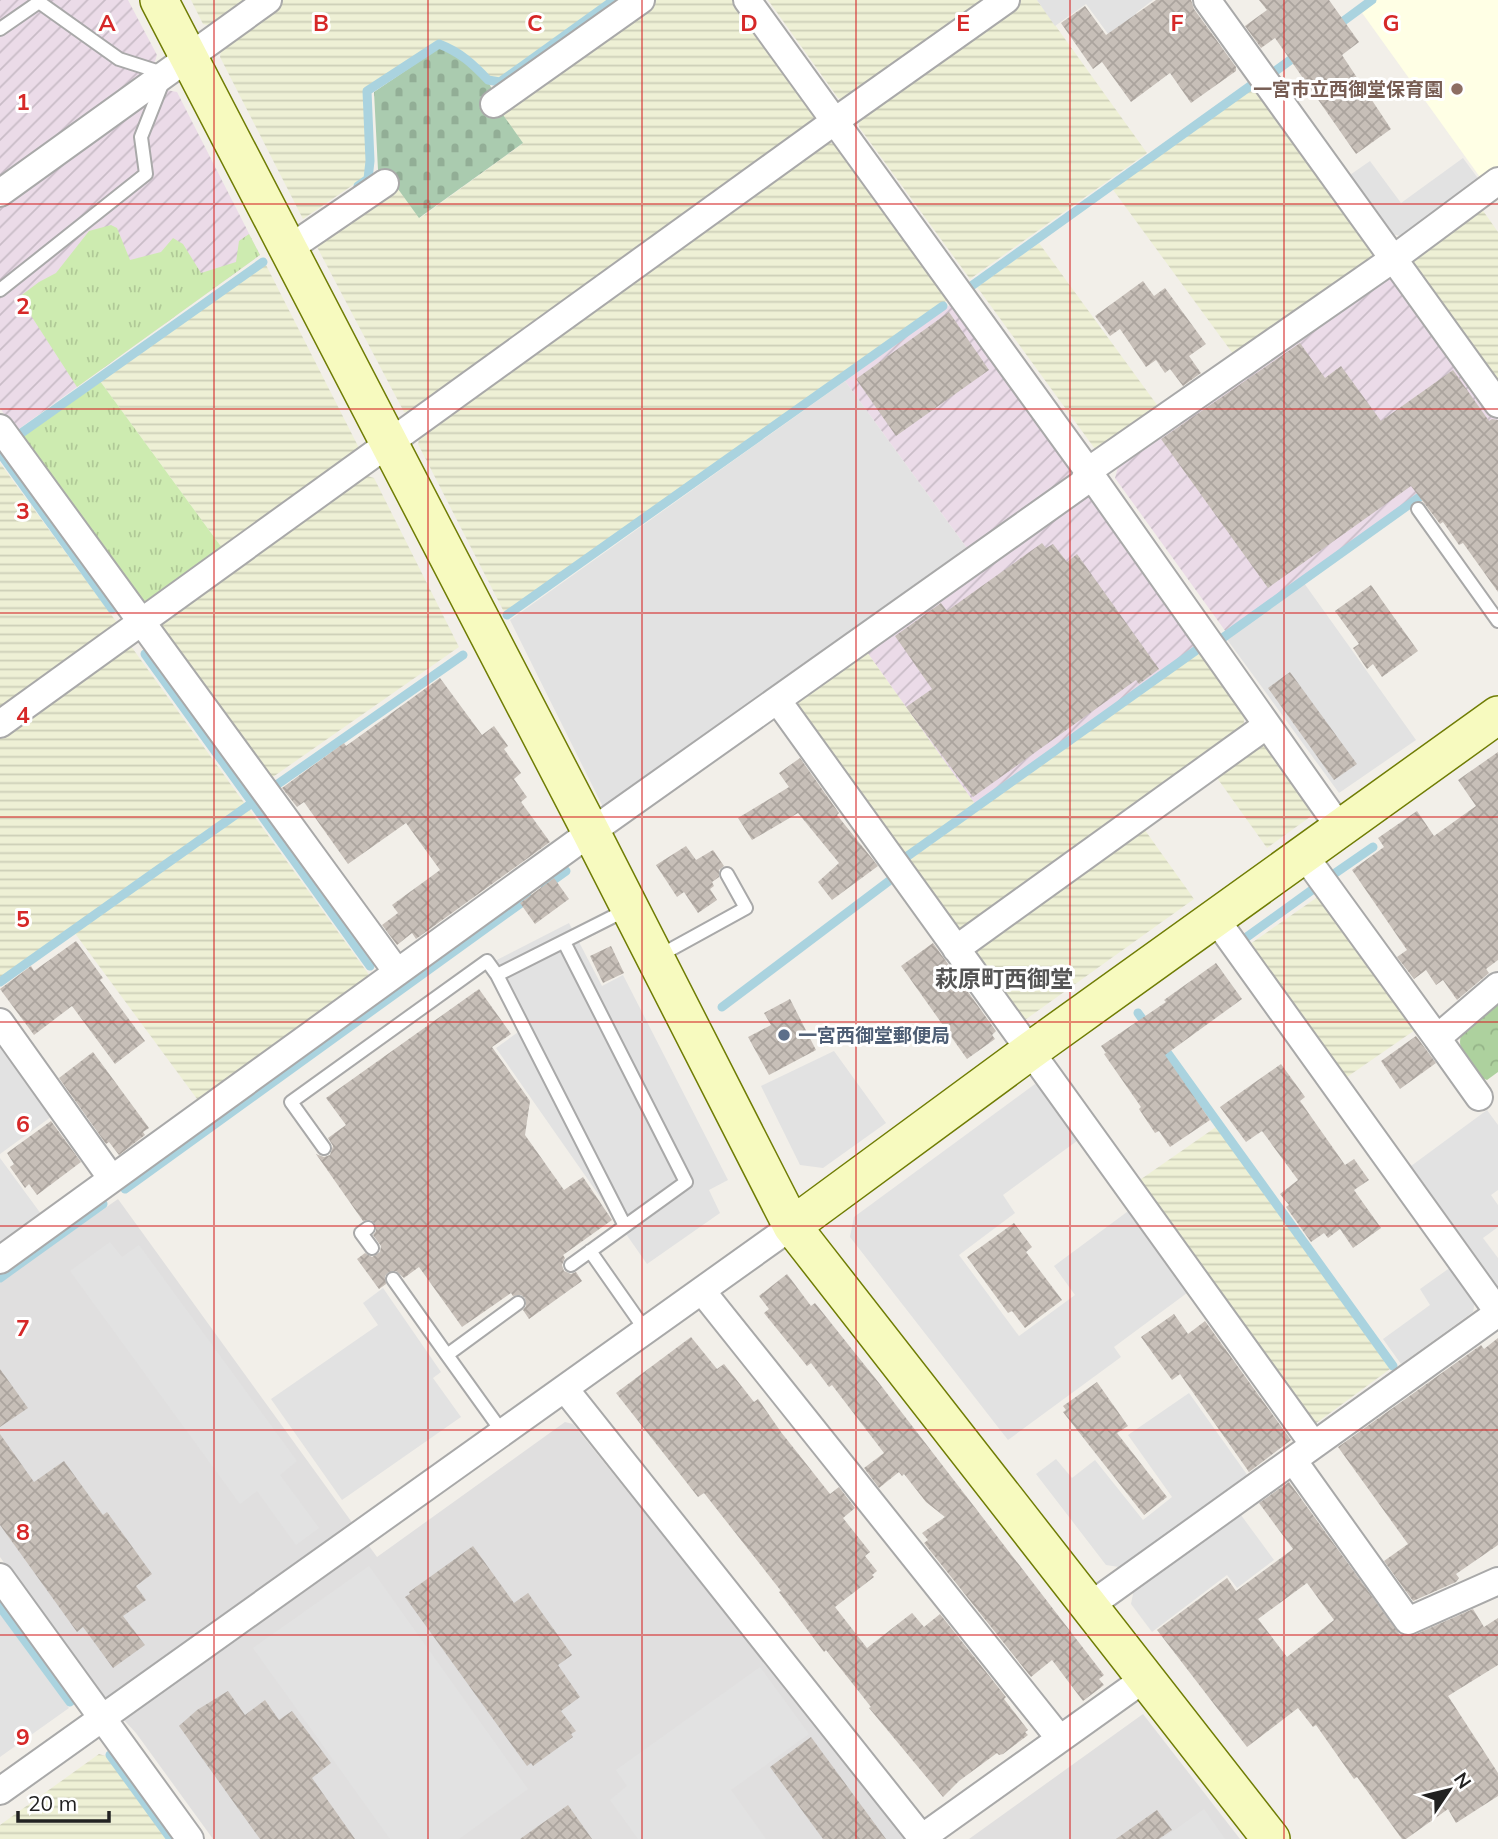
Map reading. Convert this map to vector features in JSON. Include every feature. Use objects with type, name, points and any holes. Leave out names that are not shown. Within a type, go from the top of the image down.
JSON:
[{"type":"street","points":[[159,0],[177,65],[287,250],[591,832],[792,1226],[1271,1839]]},
{"type":"street","points":[[0,193],[268,0]]},
{"type":"street","points":[[494,104],[641,0]]},
{"type":"street","points":[[747,0],[1088,471],[1340,828]]},
{"type":"street","points":[[0,724],[1006,0]]},
{"type":"street","points":[[1207,0],[1498,404]]},
{"type":"street","points":[[0,1260],[591,832],[1083,483],[1088,471],[1393,259],[1498,181]]},
{"type":"street","points":[[287,250],[385,183]]},
{"type":"street","points":[[0,428],[397,972]]},
{"type":"street","points":[[778,701],[1030,1051],[1303,1452],[1408,1621],[1498,1581]]},
{"type":"street","points":[[0,1791],[702,1291],[1030,1051],[1498,715]]},
{"type":"street","points":[[956,950],[1267,725]]},
{"type":"street","points":[[1304,855],[1479,1097]]},
{"type":"street","points":[[1088,1607],[1498,1312],[1215,918]]},
{"type":"street","points":[[1437,1038],[1498,986]]},
{"type":"street","points":[[0,1023],[112,1178]]},
{"type":"street","points":[[702,1291],[1060,1739]]},
{"type":"street","points":[[565,1389],[922,1839],[1144,1679]]},
{"type":"street","points":[[0,1577],[190,1839]]},
{"type":"lane","points":[[0,29],[39,2],[119,59],[177,65],[141,136],[146,174],[0,290]]},
{"type":"lane","points":[[1418,509],[1498,621]]},
{"type":"lane","points":[[655,958],[746,908],[727,874]]},
{"type":"lane","points":[[498,975],[629,908]]},
{"type":"lane","points":[[564,942],[685,1182],[571,1265]]},
{"type":"lane","points":[[324,1148],[291,1102],[487,961],[498,975],[625,1226]]},
{"type":"lane","points":[[368,1228],[361,1233],[372,1248]]},
{"type":"lane","points":[[590,1251],[646,1331]]},
{"type":"lane","points":[[393,1279],[503,1433]]},
{"type":"lane","points":[[447,1355],[518,1303]]},
{"type":"shaded area","points":[[0,0],[128,0],[157,55],[154,64],[0,178]]},
{"type":"shaded area","points":[[191,0],[253,0],[216,27],[203,24]]},
{"type":"shaded area","points":[[282,0],[609,0],[500,79],[491,78],[475,61],[439,41],[365,89],[368,157],[366,176],[303,219],[220,57],[222,43]]},
{"type":"shaded area","points":[[657,0],[734,0],[815,116],[813,127],[414,415],[404,412],[316,245],[396,186],[420,218],[522,144],[501,112]]},
{"type":"shaded area","points":[[768,0],[990,0],[849,101],[838,98]]},
{"type":"shaded area","points":[[1017,0],[1037,0],[1147,153],[970,279],[859,127],[859,114]]},
{"type":"shaded area","points":[[1037,0],[1153,0],[1136,13],[1152,37],[1125,57],[1086,4],[1055,26]]},
{"type":"shaded area","name":"一宮市立西御堂保育園","points":[[1373,0],[1498,0],[1498,169],[1482,180],[1360,10]]},
{"type":"shaded area","points":[[1256,85],[1373,246],[1371,261],[1236,358],[1111,187]]},
{"type":"shaded area","points":[[161,89],[177,92],[260,255],[16,431],[0,408],[0,204]]},
{"type":"shaded area","points":[[824,141],[841,146],[950,298],[505,614],[418,444],[421,431]]},
{"type":"shaded area","points":[[1463,158],[1480,181],[1404,237],[1388,233],[1347,177],[1370,161],[1401,203]]},
{"type":"shaded area","points":[[1479,205],[1498,232],[1498,387],[1409,262]]},
{"type":"shaded area","points":[[1039,243],[1160,409],[1102,450],[1095,449],[977,287]]},
{"type":"shaded area","points":[[265,263],[359,448],[356,460],[225,552],[100,381]]},
{"type":"shaded area","points":[[1383,276],[1395,277],[1498,420],[1498,436],[1226,632],[1115,478],[1119,464]]},
{"type":"shaded area","points":[[954,302],[1071,464],[1073,480],[969,551],[845,381]]},
{"type":"shaded area","points":[[845,381],[969,551],[615,811],[603,807],[510,620]]},
{"type":"shaded area","points":[[0,463],[121,628],[0,713]]},
{"type":"shaded area","points":[[364,475],[374,478],[459,647],[270,779],[162,630],[162,618]]},
{"type":"shaded area","points":[[1082,494],[1092,496],[1198,645],[975,804],[864,648]]},
{"type":"shaded area","points":[[1304,583],[1416,740],[1339,793],[1226,638]]},
{"type":"shaded area","points":[[128,642],[245,804],[0,979],[0,737]]},
{"type":"shaded area","points":[[864,648],[975,804],[898,858],[792,712],[798,695]]},
{"type":"shaded area","points":[[1200,651],[1245,711],[1243,730],[966,932],[949,929],[903,864]]},
{"type":"shaded area","points":[[1257,745],[1273,746],[1313,802],[1310,817],[1267,848],[1215,775]]},
{"type":"shaded area","points":[[249,809],[370,976],[200,1103],[74,932]]},
{"type":"shaded area","points":[[1142,826],[1194,899],[1018,1025],[974,963],[975,948]]},
{"type":"shaded area","points":[[1319,896],[1415,1030],[1347,1077],[1250,944]]},
{"type":"shaded area","points":[[569,923],[602,986],[623,975],[728,1180],[709,1190],[720,1213],[647,1264],[496,1048],[521,1030],[487,965]]},
{"type":"shaded area","points":[[0,1039],[55,1114],[0,1154]]},
{"type":"shaded area","points":[[834,1051],[886,1123],[823,1168],[800,1165],[761,1086]]},
{"type":"shaded area","points":[[1035,1084],[1043,1086],[1081,1138],[1003,1195],[1015,1213],[959,1255],[1019,1336],[1075,1295],[1054,1266],[1131,1209],[1191,1290],[1114,1347],[1121,1357],[1008,1440],[850,1237],[854,1217]]},
{"type":"shaded area","points":[[1487,1110],[1498,1125],[1498,1190],[1491,1195],[1498,1205],[1498,1227],[1483,1238],[1498,1258],[1498,1286],[1411,1166]]},
{"type":"shaded area","points":[[1216,1127],[1390,1369],[1315,1424],[1303,1420],[1134,1184]]},
{"type":"shaded area","points":[[0,1158],[44,1218],[0,1250]]},
{"type":"shaded area","points":[[118,1199],[377,1557],[565,1422],[573,1424],[907,1839],[213,1839],[136,1733],[96,1690],[0,1557],[0,1282]]},
{"type":"shaded area","points":[[110,1242],[122,1257],[139,1245],[297,1461],[280,1475],[319,1528],[296,1545],[257,1491],[240,1504],[70,1271]]},
{"type":"shaded area","points":[[1451,1267],[1475,1301],[1473,1312],[1401,1364],[1383,1339],[1430,1305],[1420,1289]]},
{"type":"shaded area","points":[[383,1288],[441,1372],[433,1378],[461,1417],[342,1500],[271,1399],[378,1325],[363,1303]]},
{"type":"shaded area","points":[[1189,1393],[1248,1476],[1119,1567],[1106,1565],[1036,1474],[1056,1459],[1072,1478],[1095,1460],[1143,1520],[1172,1497],[1128,1435]]},
{"type":"shaded area","points":[[1238,1511],[1274,1560],[1237,1588],[1227,1575],[1152,1632],[1131,1604],[1134,1589]]},
{"type":"shaded area","points":[[369,1566],[528,1789],[459,1839],[390,1839],[253,1648]]},
{"type":"shaded area","points":[[0,1614],[69,1708],[0,1757]]},
{"type":"shaded area","points":[[760,1667],[809,1734],[731,1790],[766,1839],[638,1839],[610,1800],[627,1786],[616,1770]]},
{"type":"shaded area","points":[[1143,1714],[1240,1839],[969,1839]]},
{"type":"shaded area","points":[[99,1754],[109,1757],[167,1839],[0,1839],[0,1825]]},
{"type":"shaded area","points":[[1204,1809],[1225,1839],[1162,1839]]},
{"type":"green space","points":[[439,48],[456,54],[490,85],[501,112],[523,143],[419,218],[385,171],[378,170],[374,92]]},
{"type":"green space","points":[[111,225],[117,228],[130,260],[161,252],[173,238],[183,244],[201,273],[236,262],[239,241],[249,234],[260,255],[77,387],[19,297],[56,273],[89,231]]},
{"type":"green space","points":[[100,381],[225,552],[151,605],[137,601],[22,437]]},
{"type":"green space","points":[[1498,999],[1498,1072],[1487,1080],[1478,1075],[1468,1062],[1460,1041],[1466,1025]]},
{"type":"building","points":[[1156,0],[1191,0],[1194,9],[1236,67],[1236,71],[1191,103],[1170,73],[1131,102],[1102,62],[1093,69],[1061,23],[1085,6],[1106,35]]},
{"type":"building","points":[[1259,0],[1329,0],[1359,42],[1342,55],[1391,129],[1356,154],[1275,38],[1261,48],[1245,26],[1267,10]]},
{"type":"building","points":[[1143,281],[1154,296],[1165,288],[1206,344],[1189,356],[1201,373],[1183,386],[1170,369],[1165,373],[1156,360],[1146,367],[1120,329],[1110,336],[1095,316]]},
{"type":"building","points":[[949,312],[989,370],[896,436],[856,379]]},
{"type":"building","points":[[1300,343],[1325,378],[1341,366],[1381,421],[1453,370],[1489,421],[1498,420],[1498,592],[1463,543],[1459,545],[1443,522],[1440,524],[1411,486],[1268,588],[1161,439]]},
{"type":"building","points":[[1042,543],[1046,548],[1053,544],[1067,562],[1077,554],[1159,669],[1139,684],[1136,680],[973,797],[906,707],[932,689],[895,636],[941,603],[947,611]]},
{"type":"building","points":[[1371,585],[1418,651],[1382,677],[1373,664],[1367,669],[1353,648],[1359,644],[1335,611]]},
{"type":"building","points":[[1290,672],[1357,764],[1334,780],[1268,688]]},
{"type":"building","points":[[440,678],[482,735],[494,726],[508,746],[504,749],[521,773],[514,779],[527,797],[521,802],[550,842],[416,939],[412,933],[397,945],[382,925],[398,913],[392,905],[440,870],[406,823],[348,864],[304,802],[297,807],[282,788]]},
{"type":"building","points":[[1498,752],[1498,960],[1486,969],[1489,973],[1457,1000],[1443,980],[1436,985],[1426,970],[1414,979],[1397,957],[1407,950],[1352,870],[1384,847],[1378,838],[1417,811],[1434,836],[1476,806],[1458,780]]},
{"type":"building","points":[[800,758],[839,813],[837,815],[878,866],[832,900],[818,882],[839,863],[798,813],[752,840],[738,818],[789,787],[779,773]]},
{"type":"building","points":[[686,846],[696,860],[713,850],[724,866],[719,870],[719,877],[712,882],[714,886],[710,889],[717,900],[698,913],[684,892],[677,897],[656,865]]},
{"type":"building","points":[[554,878],[569,899],[535,924],[520,903]]},
{"type":"building","points":[[76,941],[103,978],[100,980],[145,1041],[115,1064],[72,1006],[34,1035],[0,989],[31,966],[34,971]]},
{"type":"building","points":[[933,943],[996,1031],[992,1035],[995,1039],[967,1059],[901,966]]},
{"type":"building","points":[[611,946],[624,973],[603,983],[590,956]]},
{"type":"building","points":[[1216,963],[1242,999],[1165,1055],[1210,1120],[1170,1147],[1159,1131],[1155,1133],[1101,1046],[1166,1002],[1164,1000]]},
{"type":"building","points":[[479,989],[511,1034],[492,1047],[530,1101],[525,1135],[564,1190],[583,1177],[612,1220],[563,1255],[564,1271],[571,1274],[576,1272],[582,1281],[529,1319],[523,1310],[526,1306],[525,1298],[521,1295],[513,1296],[511,1293],[462,1327],[419,1267],[404,1278],[396,1271],[389,1272],[385,1276],[386,1284],[379,1289],[357,1259],[365,1253],[372,1257],[380,1252],[381,1246],[373,1235],[376,1231],[375,1224],[371,1220],[363,1221],[316,1154],[324,1157],[330,1155],[333,1146],[328,1138],[346,1125],[326,1098]]},
{"type":"building","points":[[790,999],[816,1050],[769,1075],[748,1037],[771,1025],[764,1013]]},
{"type":"building","points":[[1416,1036],[1436,1063],[1400,1089],[1381,1061]]},
{"type":"building","points":[[93,1052],[149,1128],[143,1132],[145,1135],[119,1155],[109,1142],[106,1144],[59,1078]]},
{"type":"building","points":[[1281,1064],[1305,1097],[1300,1101],[1345,1165],[1354,1159],[1369,1180],[1354,1190],[1381,1228],[1353,1248],[1340,1229],[1328,1238],[1324,1233],[1311,1242],[1280,1194],[1298,1180],[1262,1131],[1246,1142],[1220,1107]]},
{"type":"building","points":[[51,1121],[81,1162],[37,1195],[29,1184],[25,1188],[10,1167],[14,1164],[7,1153]]},
{"type":"building","points":[[1014,1223],[1032,1247],[1026,1252],[1062,1300],[1025,1328],[1012,1311],[1008,1313],[967,1257]]},
{"type":"building","points":[[787,1274],[811,1306],[815,1303],[879,1383],[1104,1675],[1099,1679],[1104,1685],[1083,1701],[1052,1660],[1031,1677],[924,1543],[928,1540],[922,1533],[945,1517],[926,1502],[904,1474],[902,1476],[899,1472],[879,1488],[864,1468],[884,1453],[832,1385],[829,1387],[811,1363],[807,1366],[764,1313],[769,1309],[759,1296]]},
{"type":"building","points":[[1174,1314],[1188,1334],[1205,1321],[1291,1440],[1249,1472],[1180,1374],[1172,1380],[1141,1337]]},
{"type":"building","points":[[691,1337],[717,1369],[724,1364],[754,1402],[758,1399],[830,1494],[839,1487],[855,1508],[843,1518],[870,1552],[865,1556],[877,1571],[872,1575],[874,1577],[835,1607],[867,1648],[912,1613],[924,1627],[940,1614],[1006,1697],[1004,1699],[1028,1730],[1025,1732],[1028,1735],[1003,1754],[997,1753],[959,1781],[943,1797],[869,1708],[871,1707],[826,1650],[824,1652],[779,1592],[781,1591],[704,1493],[698,1497],[616,1393]]},
{"type":"building","points":[[1498,1338],[1498,1545],[1456,1574],[1459,1578],[1456,1582],[1413,1601],[1384,1561],[1408,1544],[1338,1447],[1481,1345],[1484,1349]]},
{"type":"building","points":[[0,1369],[28,1408],[0,1427]]},
{"type":"building","points":[[1097,1382],[1128,1426],[1117,1433],[1167,1497],[1144,1515],[1063,1412],[1066,1410],[1063,1406]]},
{"type":"building","points":[[0,1434],[34,1482],[64,1461],[103,1515],[107,1512],[152,1574],[136,1586],[146,1600],[123,1616],[145,1645],[113,1668],[83,1627],[77,1632],[0,1525]]},
{"type":"building","points":[[1289,1482],[1400,1635],[1414,1635],[1473,1609],[1484,1627],[1498,1618],[1498,1665],[1448,1696],[1498,1773],[1498,1796],[1456,1823],[1448,1809],[1406,1839],[1402,1839],[1357,1777],[1354,1779],[1316,1725],[1313,1727],[1298,1708],[1247,1747],[1157,1630],[1227,1578],[1236,1591],[1293,1549],[1259,1503]],"holes":[[[1307,1583],[1334,1620],[1287,1657],[1258,1619]]]},
{"type":"building","points":[[473,1546],[514,1603],[528,1593],[572,1655],[558,1665],[580,1697],[561,1711],[576,1731],[571,1734],[573,1737],[533,1766],[531,1763],[527,1766],[405,1597]]},
{"type":"building","points":[[228,1691],[245,1715],[265,1700],[279,1720],[292,1711],[331,1763],[312,1778],[355,1839],[260,1839],[179,1726],[197,1710]]},
{"type":"building","points":[[811,1737],[886,1839],[823,1839],[770,1767]]},
{"type":"building","points":[[568,1805],[592,1839],[520,1839]]},
{"type":"building","points":[[1157,1810],[1172,1830],[1159,1839],[1116,1839]]},
{"type":"waterway","points":[[358,186],[368,179],[370,161],[367,91],[439,44],[466,59],[488,80],[500,82],[614,0]]},
{"type":"waterway","points":[[1334,28],[1372,0]]},
{"type":"waterway","points":[[1274,72],[1300,53]]},
{"type":"waterway","points":[[970,287],[1253,84]]},
{"type":"waterway","points":[[20,434],[263,262]]},
{"type":"waterway","points":[[507,615],[943,306]]},
{"type":"waterway","points":[[0,453],[112,609]]},
{"type":"waterway","points":[[1224,637],[1428,491]]},
{"type":"waterway","points":[[902,860],[1198,649]]},
{"type":"waterway","points":[[145,654],[370,966]]},
{"type":"waterway","points":[[275,786],[463,655]]},
{"type":"waterway","points":[[0,982],[252,803]]},
{"type":"waterway","points":[[1331,876],[1373,847]]},
{"type":"waterway","points":[[545,886],[566,871]]},
{"type":"waterway","points":[[722,1007],[893,878]]},
{"type":"waterway","points":[[1244,939],[1312,890]]},
{"type":"waterway","points":[[125,1189],[528,898]]},
{"type":"waterway","points":[[1138,1013],[1148,1027]]},
{"type":"waterway","points":[[1161,1044],[1393,1366]]},
{"type":"waterway","points":[[0,1278],[103,1204]]},
{"type":"waterway","points":[[0,1607],[70,1702]]},
{"type":"waterway","points":[[110,1755],[171,1839]]},
{"type":"place","name":"一宮市立西御堂保育園","points":[[1457,89]]},
{"type":"place","name":"一宮西御堂郵便局","points":[[784,1035]]},
{"type":"district","name":"萩原町西御堂","points":[[1004,978]]}]
